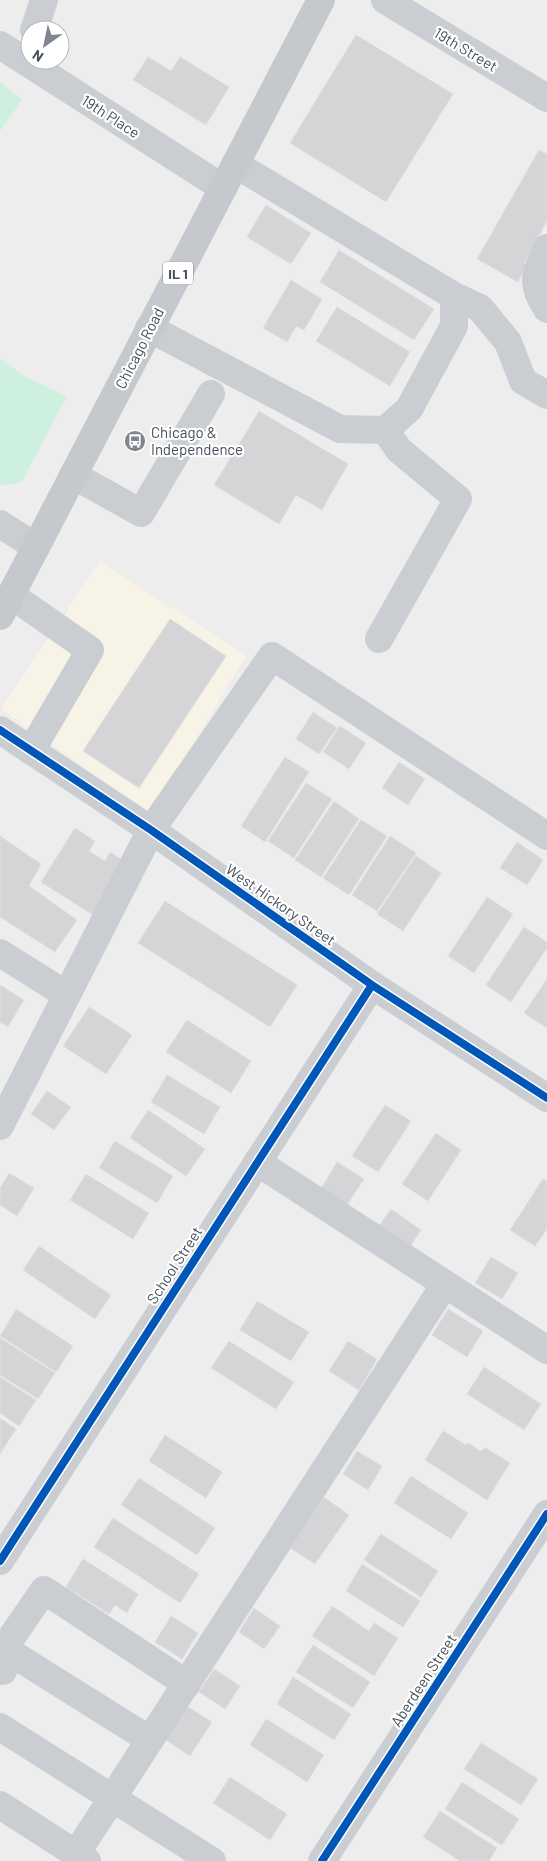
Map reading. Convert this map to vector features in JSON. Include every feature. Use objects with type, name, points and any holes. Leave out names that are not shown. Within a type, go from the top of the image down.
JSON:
[{"type":"main road","name":"Chicago Road","points":[[5,605],[321,0]]},
{"type":"street","points":[[37,20],[44,0]]},
{"type":"street","name":"19th Street","points":[[386,0],[547,98]]},
{"type":"street","name":"19th Place","points":[[17,48],[223,188]]},
{"type":"street","points":[[235,164],[454,296],[480,308],[508,342],[523,381],[547,395]]},
{"type":"street","points":[[547,248],[537,270],[535,281],[536,292],[547,310]]},
{"type":"street","points":[[150,328],[340,429],[385,430],[409,409],[454,326],[454,296]]},
{"type":"street","points":[[73,475],[141,513],[210,394]]},
{"type":"street","points":[[379,639],[458,499],[399,450],[385,430]]},
{"type":"street","points":[[0,524],[36,547]]},
{"type":"street","points":[[5,605],[90,650],[31,751]]},
{"type":"street","points":[[0,1126],[152,830],[272,656],[547,836]]},
{"type":"street","name":"West Hickory Street","points":[[0,730],[152,830],[372,985],[547,1098]]},
{"type":"street","points":[[0,953],[67,996]]},
{"type":"street","name":"School Street","points":[[3,1549],[372,985]]},
{"type":"street","points":[[257,1162],[547,1350]]},
{"type":"street","points":[[0,1806],[82,1858],[112,1799],[445,1284]]},
{"type":"street","name":"Aberdeen Street","points":[[322,1861],[547,1514]]},
{"type":"street","points":[[150,1740],[3,1667],[11,1638],[44,1590],[187,1684]]},
{"type":"street","points":[[0,1727],[212,1861]]},
{"type":"shaded area","points":[[100,561],[246,656],[151,814],[1,709]]},
{"type":"green space","points":[[0,82],[22,100],[0,131]]},
{"type":"green space","points":[[0,358],[25,377],[67,396],[22,481],[15,484],[0,485]]},
{"type":"building","points":[[356,35],[453,94],[386,202],[290,143]]},
{"type":"building","points":[[148,57],[171,71],[180,57],[229,87],[206,125],[133,80]]},
{"type":"building","points":[[539,150],[547,154],[547,221],[524,263],[527,265],[518,282],[477,259]]},
{"type":"building","points":[[266,205],[311,233],[291,264],[247,237]]},
{"type":"building","points":[[339,250],[434,309],[414,340],[320,282]]},
{"type":"building","points":[[291,280],[322,299],[304,330],[296,326],[287,342],[263,328]]},
{"type":"building","points":[[337,307],[410,352],[390,386],[316,341]]},
{"type":"building","points":[[259,411],[348,464],[322,510],[296,495],[279,524],[214,485]]},
{"type":"building","points":[[170,619],[226,656],[139,788],[83,751]]},
{"type":"building","points":[[313,712],[337,728],[319,754],[296,739]]},
{"type":"building","points":[[340,726],[366,743],[349,769],[323,752]]},
{"type":"building","points":[[285,757],[309,772],[265,842],[241,826]]},
{"type":"building","points":[[399,762],[425,779],[408,805],[382,788]]},
{"type":"building","points":[[306,783],[332,799],[294,858],[268,841]]},
{"type":"building","points":[[334,801],[359,819],[321,877],[295,860]]},
{"type":"building","points":[[361,820],[387,836],[349,895],[323,878]]},
{"type":"building","points":[[75,828],[95,841],[89,851],[105,861],[110,852],[129,864],[96,917],[41,882]]},
{"type":"building","points":[[0,836],[41,864],[29,886],[77,920],[55,952],[0,917]]},
{"type":"building","points":[[390,836],[416,853],[377,911],[352,895]]},
{"type":"building","points":[[517,842],[543,860],[527,885],[500,868]]},
{"type":"building","points":[[416,856],[441,873],[403,931],[377,914]]},
{"type":"building","points":[[487,897],[513,914],[474,973],[448,956]]},
{"type":"building","points":[[165,901],[297,985],[270,1027],[138,943]]},
{"type":"building","points":[[524,927],[547,942],[547,948],[511,1002],[486,985]]},
{"type":"building","points":[[547,979],[547,1028],[524,1013]]},
{"type":"building","points":[[0,985],[24,1000],[8,1027],[0,1022]]},
{"type":"building","points":[[89,1007],[132,1035],[106,1074],[63,1046]]},
{"type":"building","points":[[187,1020],[251,1061],[231,1093],[166,1052]]},
{"type":"building","points":[[167,1075],[220,1107],[204,1134],[151,1102]]},
{"type":"building","points":[[47,1091],[71,1107],[54,1130],[31,1114]]},
{"type":"building","points":[[385,1105],[411,1121],[378,1172],[352,1156]]},
{"type":"building","points":[[148,1110],[205,1149],[186,1176],[130,1138]]},
{"type":"building","points":[[436,1133],[461,1150],[428,1201],[402,1184]]},
{"type":"building","points":[[115,1141],[173,1176],[157,1203],[99,1168]]},
{"type":"building","points":[[337,1162],[364,1179],[347,1205],[321,1189]]},
{"type":"building","points":[[9,1173],[34,1188],[17,1216],[0,1205],[0,1188]]},
{"type":"building","points":[[86,1174],[149,1213],[133,1239],[70,1200]]},
{"type":"building","points":[[543,1179],[547,1181],[547,1229],[535,1246],[510,1230]]},
{"type":"building","points":[[391,1209],[421,1230],[405,1254],[374,1233]]},
{"type":"building","points":[[39,1246],[111,1295],[95,1319],[23,1270]]},
{"type":"building","points":[[491,1257],[518,1273],[502,1299],[475,1283]]},
{"type":"building","points":[[257,1301],[309,1332],[291,1361],[240,1330]]},
{"type":"building","points":[[16,1309],[73,1346],[56,1372],[0,1336]]},
{"type":"building","points":[[448,1309],[483,1331],[467,1357],[432,1335]]},
{"type":"building","points":[[0,1338],[55,1373],[38,1399],[0,1375]]},
{"type":"building","points":[[229,1341],[294,1382],[276,1409],[211,1368]]},
{"type":"building","points":[[348,1341],[377,1359],[359,1390],[329,1371]]},
{"type":"building","points":[[484,1367],[541,1404],[524,1430],[467,1394]]},
{"type":"building","points":[[0,1377],[36,1400],[19,1426],[0,1413]]},
{"type":"building","points":[[0,1418],[16,1429],[0,1454]]},
{"type":"building","points":[[443,1431],[480,1451],[486,1448],[510,1463],[487,1500],[425,1460]]},
{"type":"building","points":[[165,1435],[222,1472],[206,1498],[149,1461]]},
{"type":"building","points":[[357,1451],[382,1466],[368,1490],[343,1474]]},
{"type":"building","points":[[411,1476],[468,1513],[451,1539],[394,1503]]},
{"type":"building","points":[[139,1478],[215,1528],[197,1555],[121,1505]]},
{"type":"building","points":[[324,1497],[349,1515],[315,1564],[290,1548]]},
{"type":"building","points":[[113,1518],[199,1574],[180,1603],[94,1547]]},
{"type":"building","points":[[381,1534],[438,1571],[421,1597],[364,1560]]},
{"type":"building","points":[[83,1559],[138,1594],[127,1613],[115,1605],[109,1614],[66,1587]]},
{"type":"building","points":[[362,1564],[420,1601],[403,1627],[346,1591]]},
{"type":"building","points":[[332,1606],[369,1631],[374,1623],[398,1638],[374,1676],[312,1636]]},
{"type":"building","points":[[254,1608],[280,1626],[264,1649],[239,1632]]},
{"type":"building","points":[[171,1616],[198,1633],[182,1659],[155,1642]]},
{"type":"building","points":[[313,1645],[370,1682],[353,1708],[296,1672]]},
{"type":"building","points":[[214,1669],[240,1686],[225,1709],[199,1692]]},
{"type":"building","points":[[293,1677],[351,1714],[334,1740],[277,1704]]},
{"type":"building","points":[[185,1705],[212,1722],[190,1756],[163,1738]]},
{"type":"building","points":[[266,1719],[324,1755],[307,1782],[250,1745]]},
{"type":"building","points":[[481,1743],[538,1779],[521,1805],[464,1769]]},
{"type":"building","points":[[230,1777],[287,1814],[270,1840],[213,1803]]},
{"type":"building","points":[[462,1782],[519,1819],[502,1845],[445,1809]]},
{"type":"building","points":[[440,1811],[497,1848],[489,1861],[460,1861],[423,1837]]},
{"type":"cycle path","points":[[0,730],[151,830],[372,985],[547,1098]]},
{"type":"cycle path","points":[[0,1561],[372,985]]},
{"type":"cycle path","points":[[322,1861],[547,1514]]},
{"type":"place","name":"Chicago & Independence","points":[[135,441]]}]
